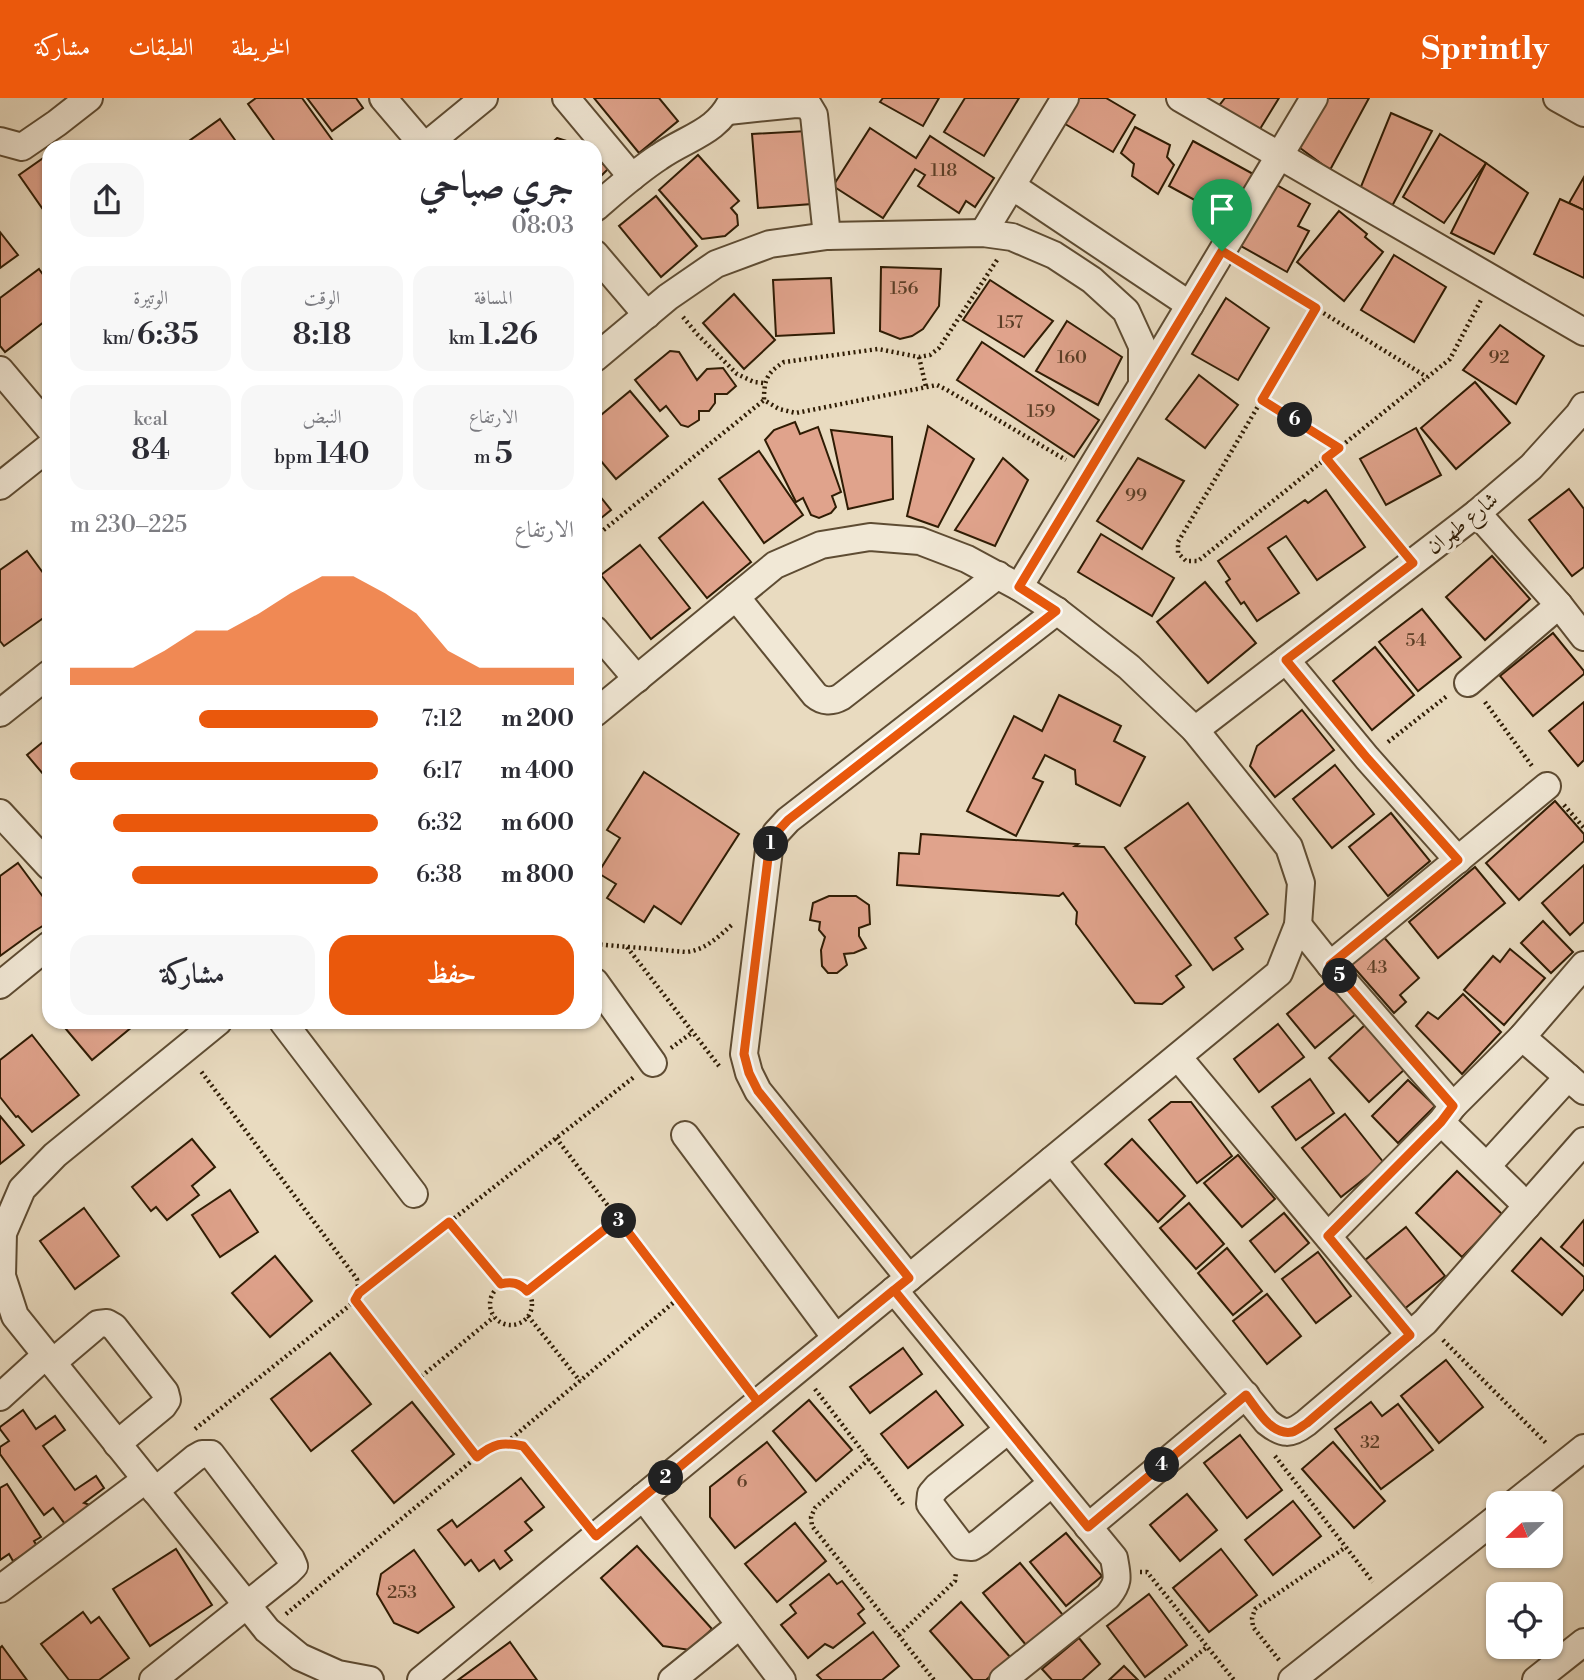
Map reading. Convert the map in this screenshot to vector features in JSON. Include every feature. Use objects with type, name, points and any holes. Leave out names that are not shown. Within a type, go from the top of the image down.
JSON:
[{"type":"street","points":[[0,163],[11,144],[57,123],[89,98]]},
{"type":"street","points":[[383,98],[418,140]]},
{"type":"street","points":[[433,140],[484,98]]},
{"type":"street","points":[[566,98],[601,140]]},
{"type":"street","points":[[984,233],[1065,98]]},
{"type":"street","points":[[1180,98],[1584,332]]},
{"type":"street","points":[[736,597],[815,695],[831,701],[841,697],[1009,581],[1088,473],[1314,98]]},
{"type":"street","points":[[1557,98],[1584,113]]},
{"type":"street","points":[[602,202],[661,155],[717,122],[730,104],[811,102],[827,236]]},
{"type":"street","points":[[602,141],[632,177]]},
{"type":"street","points":[[1012,186],[1190,305]]},
{"type":"street","points":[[602,352],[668,298],[716,264],[769,244],[827,236],[984,233],[1012,237],[1054,255],[1092,280],[1126,310],[1142,346],[1142,385]]},
{"type":"street","points":[[602,262],[647,315]]},
{"type":"street","points":[[0,370],[42,420]]},
{"type":"street","name":"شارع طهران","points":[[1195,730],[1478,513],[1531,467],[1584,406]]},
{"type":"street","points":[[0,486],[42,453]]},
{"type":"street","points":[[1468,683],[1574,615],[1478,513]]},
{"type":"street","points":[[408,1680],[421,1680],[1279,974],[1298,925],[1301,883],[1289,847],[1195,730],[1129,667],[1056,611],[1009,581],[967,559],[920,541],[870,537],[821,545],[775,565],[602,707]]},
{"type":"street","points":[[1003,1680],[1108,1596],[1118,1577],[1114,1558],[1008,1430],[758,1091],[744,1054],[769,850],[776,833],[788,820],[1056,611]]},
{"type":"street","points":[[602,638],[637,679]]},
{"type":"street","points":[[1286,660],[1367,758],[1458,860]]},
{"type":"street","points":[[0,713],[42,680]]},
{"type":"street","points":[[1330,965],[1547,786]]},
{"type":"street","points":[[0,813],[42,858]]},
{"type":"street","points":[[1298,925],[1487,1166],[1527,1206]]},
{"type":"street","points":[[0,985],[42,951]]},
{"type":"street","points":[[1328,1236],[1522,1037],[1584,965]]},
{"type":"street","points":[[602,992],[653,1063]]},
{"type":"street","points":[[203,1029],[186,1037],[55,1155],[22,1189],[3,1233],[2,1276],[15,1316],[267,1630],[300,1657],[338,1674],[370,1680]]},
{"type":"street","points":[[288,1029],[414,1194]]},
{"type":"street","points":[[1487,1166],[1576,1084],[1522,1037]]},
{"type":"street","points":[[1178,1057],[1328,1236],[1418,1329]]},
{"type":"street","points":[[685,1135],[836,1338]]},
{"type":"street","points":[[1052,1160],[1267,1422],[1279,1432],[1294,1432],[1418,1329],[1584,1141]]},
{"type":"street","points":[[0,1397],[98,1324],[107,1323],[114,1328],[165,1392],[167,1400],[117,1444]]},
{"type":"street","points":[[1088,1527],[1246,1395]]},
{"type":"street","points":[[1008,1430],[931,1494],[930,1504],[962,1546],[972,1547],[980,1542],[1052,1483]]},
{"type":"street","points":[[0,1589],[150,1485],[202,1454],[211,1454],[294,1566],[153,1680]]},
{"type":"street","points":[[1530,1491],[1575,1456]]},
{"type":"street","points":[[643,1497],[782,1680]]},
{"type":"street","points":[[1293,1679],[1486,1526]]},
{"type":"street","points":[[672,1680],[740,1625]]},
{"type":"street","points":[[1536,1680],[1584,1642]]},
{"type":"path","points":[[764,400],[764,383],[771,370],[784,362],[878,349],[919,357],[930,355],[939,348],[1012,237]]},
{"type":"path","points":[[1222,251],[1427,377]]},
{"type":"path","points":[[1316,308],[1178,542],[1178,553],[1186,561],[1198,561],[1450,359],[1493,279]]},
{"type":"path","points":[[668,298],[697,334],[737,374],[754,382],[764,383]]},
{"type":"path","points":[[919,357],[926,387]]},
{"type":"path","points":[[764,400],[779,409],[796,413],[937,385],[1088,473]]},
{"type":"path","points":[[602,531],[764,400]]},
{"type":"path","points":[[1262,400],[1339,448]]},
{"type":"path","points":[[1326,458],[1413,563]]},
{"type":"path","points":[[1367,758],[1460,686],[1468,683],[1475,688],[1547,786],[1584,828]]},
{"type":"path","points":[[602,945],[696,951],[706,946],[763,897]]},
{"type":"path","points":[[192,1431],[355,1300],[359,1293],[693,1032]]},
{"type":"path","points":[[186,1037],[357,1279],[359,1293]]},
{"type":"path","points":[[556,1138],[758,1402]]},
{"type":"path","points":[[527,1291],[618,1219]]},
{"type":"path","points":[[449,1222],[501,1284]]},
{"type":"path","points":[[515,1283],[527,1291],[532,1303],[528,1316],[508,1325],[494,1317],[490,1303],[495,1289],[501,1284],[515,1283]]},
{"type":"path","points":[[507,1443],[679,1298]]},
{"type":"path","points":[[355,1300],[477,1457]]},
{"type":"path","points":[[528,1316],[580,1381]]},
{"type":"path","points":[[417,1380],[494,1317]]},
{"type":"path","points":[[1418,1329],[1575,1456]]},
{"type":"path","points":[[799,1368],[909,1511]]},
{"type":"path","points":[[1267,1422],[1263,1436],[1271,1451],[1388,1602]]},
{"type":"path","points":[[267,1630],[490,1446],[507,1443],[523,1446],[596,1536]]},
{"type":"path","points":[[869,1460],[815,1508],[811,1517],[812,1526],[934,1680]]},
{"type":"path","points":[[1293,1679],[1253,1627],[1255,1609],[1346,1547]]},
{"type":"path","points":[[899,1635],[955,1581],[956,1572],[948,1562]]},
{"type":"path","points":[[1118,1577],[1132,1571],[1147,1572],[1234,1680]]},
{"type":"path","points":[[1165,1680],[1207,1647]]},
{"type":"building","points":[[256,98],[302,98],[332,140],[274,140],[248,104]]},
{"type":"building","points":[[307,98],[356,98],[363,108],[332,131]]},
{"type":"building","points":[[594,98],[659,98],[678,121],[639,153]]},
{"type":"building","points":[[883,98],[939,98],[923,126],[880,102]]},
{"type":"building","points":[[965,98],[1019,98],[984,156],[944,132]]},
{"type":"building","points":[[1073,98],[1106,98],[1135,115],[1113,152],[1060,121]]},
{"type":"building","points":[[1225,98],[1279,98],[1260,129],[1218,107]]},
{"type":"building","points":[[1324,98],[1369,98],[1330,170],[1296,145]]},
{"type":"building","points":[[1391,113],[1432,131],[1391,208],[1360,189]]},
{"type":"building","points":[[220,119],[235,140],[190,140]]},
{"type":"building","points":[[1135,127],[1170,145],[1167,157],[1174,165],[1158,194],[1132,176],[1134,164],[1121,153]]},
{"type":"building","points":[[870,128],[916,158],[930,136],[994,178],[975,207],[966,201],[959,213],[918,186],[925,175],[915,169],[883,218],[833,186]]},
{"type":"building","points":[[807,131],[812,204],[758,208],[752,134]]},
{"type":"building","points":[[1440,134],[1486,163],[1444,223],[1403,197]]},
{"type":"building","points":[[1193,141],[1255,175],[1231,220],[1169,186]]},
{"type":"building","points":[[698,155],[739,201],[731,208],[737,215],[738,225],[725,236],[702,239],[659,190]]},
{"type":"building","points":[[42,159],[42,208],[19,175]]},
{"type":"building","points":[[602,163],[608,169],[602,175]]},
{"type":"building","points":[[1486,163],[1528,193],[1494,254],[1451,233]]},
{"type":"building","points":[[1584,177],[1584,210],[1569,203]]},
{"type":"building","points":[[1275,184],[1310,204],[1298,226],[1309,231],[1287,272],[1241,246]]},
{"type":"building","points":[[656,196],[697,246],[661,277],[619,226]]},
{"type":"building","points":[[1560,199],[1584,210],[1584,278],[1534,254]]},
{"type":"building","points":[[1339,211],[1367,234],[1365,237],[1383,252],[1344,301],[1297,262]]},
{"type":"building","points":[[0,232],[18,255],[0,268]]},
{"type":"building","points":[[1394,255],[1446,287],[1414,342],[1361,310]]},
{"type":"building","points":[[881,267],[941,269],[939,306],[923,329],[912,336],[900,339],[880,331]]},
{"type":"building","points":[[39,269],[42,273],[42,323],[5,352],[0,346],[0,298]]},
{"type":"building","points":[[831,278],[834,333],[776,336],[773,280]]},
{"type":"building","points":[[990,280],[1053,321],[1024,357],[963,320]]},
{"type":"building","points":[[734,294],[775,340],[744,369],[703,323]]},
{"type":"building","points":[[1226,298],[1269,328],[1238,380],[1192,354]]},
{"type":"building","points":[[1067,321],[1122,357],[1098,405],[1036,371]]},
{"type":"building","points":[[1500,325],[1544,356],[1516,404],[1463,370]]},
{"type":"building","points":[[982,342],[1099,420],[1074,457],[957,380]]},
{"type":"building","points":[[670,351],[679,352],[697,380],[707,369],[723,368],[736,386],[727,394],[715,394],[715,403],[709,411],[699,411],[699,420],[688,427],[681,425],[666,406],[660,411],[635,380]]},
{"type":"building","points":[[1199,375],[1238,405],[1205,448],[1166,419]]},
{"type":"building","points":[[1475,382],[1510,423],[1456,469],[1421,428]]},
{"type":"building","points":[[630,391],[668,436],[616,479],[602,462],[602,414]]},
{"type":"building","points":[[795,422],[800,434],[818,427],[841,492],[832,496],[836,507],[831,513],[819,518],[811,515],[803,498],[796,502],[765,440],[774,430]]},
{"type":"building","points":[[928,426],[974,459],[938,527],[907,516]]},
{"type":"building","points":[[1416,428],[1441,475],[1386,505],[1360,459]]},
{"type":"building","points":[[831,430],[892,437],[893,499],[848,509]]},
{"type":"building","points":[[759,451],[803,515],[764,543],[719,479]]},
{"type":"building","points":[[1003,458],[1028,480],[995,546],[955,530]]},
{"type":"building","points":[[1138,458],[1184,481],[1142,549],[1097,521]]},
{"type":"building","points":[[1569,489],[1584,509],[1584,567],[1572,576],[1529,520]]},
{"type":"building","points":[[1326,490],[1365,547],[1317,580],[1286,536],[1268,548],[1299,593],[1257,621],[1226,582],[1230,579],[1218,561],[1305,500],[1308,503]]},
{"type":"building","points":[[602,499],[611,510],[602,517]]},
{"type":"building","points":[[703,502],[751,562],[707,598],[659,538]]},
{"type":"building","points":[[1101,534],[1174,578],[1152,616],[1078,572]]},
{"type":"building","points":[[640,545],[690,608],[651,639],[602,574]]},
{"type":"building","points":[[27,551],[42,571],[42,619],[4,646],[0,641],[0,570]]},
{"type":"building","points":[[1492,556],[1530,599],[1485,640],[1446,597]]},
{"type":"building","points":[[1205,582],[1256,643],[1208,683],[1157,622]]},
{"type":"building","points":[[1422,609],[1461,657],[1418,691],[1379,642]]},
{"type":"building","points":[[1553,633],[1584,674],[1533,716],[1500,676]]},
{"type":"building","points":[[1375,647],[1414,695],[1372,730],[1333,681]]},
{"type":"building","points":[[1059,695],[1121,726],[1114,741],[1145,757],[1120,806],[1076,784],[1075,770],[1045,755],[1033,778],[1043,782],[1016,836],[967,811],[1014,716],[1042,731]]},
{"type":"building","points":[[1584,702],[1584,760],[1578,766],[1549,731]]},
{"type":"building","points":[[1302,710],[1334,750],[1275,797],[1250,766],[1257,746]]},
{"type":"building","points":[[42,743],[42,773],[27,755]]},
{"type":"building","points":[[1335,765],[1374,814],[1332,848],[1293,799]]},
{"type":"building","points":[[644,772],[739,834],[681,924],[654,906],[644,922],[607,898],[616,884],[602,875],[602,867],[620,838],[607,830]]},
{"type":"building","points":[[1555,801],[1584,834],[1584,841],[1519,900],[1486,863]]},
{"type":"building","points":[[1188,803],[1268,914],[1235,938],[1243,949],[1213,970],[1125,848]]},
{"type":"building","points":[[1391,813],[1430,861],[1388,896],[1349,847]]},
{"type":"building","points":[[921,834],[1104,847],[1191,965],[1176,976],[1184,987],[1162,1004],[1135,1003],[1076,924],[1077,912],[1063,893],[1059,896],[897,885],[899,853],[919,854]]},
{"type":"building","points":[[18,863],[42,896],[42,926],[0,956],[0,876]]},
{"type":"building","points":[[1584,865],[1584,922],[1570,935],[1542,903]]},
{"type":"building","points":[[1475,867],[1505,903],[1438,958],[1409,922]]},
{"type":"building","points":[[829,896],[856,896],[869,905],[870,924],[859,928],[859,936],[866,948],[844,954],[847,965],[837,973],[828,973],[822,966],[821,950],[825,937],[819,930],[820,922],[810,920],[813,903]]},
{"type":"building","points":[[1543,921],[1573,952],[1551,973],[1521,943]]},
{"type":"building","points":[[1382,935],[1419,978],[1400,995],[1406,1002],[1394,1013],[1350,963]]},
{"type":"building","points":[[1510,949],[1545,978],[1504,1025],[1464,990],[1493,956],[1500,962]]},
{"type":"building","points":[[1334,975],[1362,1009],[1315,1048],[1287,1014]]},
{"type":"building","points":[[1463,994],[1501,1032],[1462,1074],[1416,1026],[1428,1012],[1438,1019]]},
{"type":"building","points":[[1278,1024],[1304,1057],[1259,1092],[1234,1059]]},
{"type":"building","points":[[1365,1025],[1405,1069],[1369,1102],[1329,1058]]},
{"type":"building","points":[[66,1029],[130,1029],[92,1060]]},
{"type":"building","points":[[32,1035],[79,1095],[32,1132],[0,1097],[0,1060]]},
{"type":"building","points":[[1310,1079],[1334,1113],[1296,1140],[1272,1107]]},
{"type":"building","points":[[1408,1080],[1435,1106],[1398,1143],[1372,1116]]},
{"type":"building","points":[[1171,1102],[1191,1102],[1232,1156],[1197,1183],[1149,1120]]},
{"type":"building","points":[[1345,1114],[1384,1163],[1341,1197],[1302,1148]]},
{"type":"building","points":[[0,1116],[24,1145],[0,1164]]},
{"type":"building","points":[[192,1139],[215,1167],[192,1186],[199,1195],[167,1220],[156,1207],[151,1211],[132,1187]]},
{"type":"building","points":[[1132,1139],[1185,1196],[1158,1222],[1105,1164]]},
{"type":"building","points":[[1238,1155],[1275,1199],[1242,1227],[1204,1183]]},
{"type":"building","points":[[1457,1171],[1503,1215],[1462,1257],[1416,1213]]},
{"type":"building","points":[[230,1190],[258,1232],[220,1257],[192,1215]]},
{"type":"building","points":[[1189,1203],[1224,1244],[1196,1269],[1160,1228]]},
{"type":"building","points":[[84,1208],[119,1256],[75,1289],[40,1241]]},
{"type":"building","points":[[1284,1213],[1309,1243],[1275,1272],[1250,1241]]},
{"type":"building","points":[[1584,1220],[1584,1266],[1561,1247]]},
{"type":"building","points":[[1406,1227],[1445,1276],[1403,1310],[1364,1261]]},
{"type":"building","points":[[1541,1238],[1584,1277],[1584,1289],[1562,1315],[1512,1271]]},
{"type":"building","points":[[1227,1248],[1262,1291],[1233,1315],[1198,1273]]},
{"type":"building","points":[[1318,1252],[1351,1296],[1316,1323],[1282,1279]]},
{"type":"building","points":[[275,1256],[312,1301],[270,1337],[232,1293]]},
{"type":"building","points":[[1267,1294],[1301,1336],[1267,1364],[1233,1321]]},
{"type":"building","points":[[903,1348],[922,1374],[870,1413],[850,1387]]},
{"type":"building","points":[[330,1353],[371,1404],[311,1451],[271,1399]]},
{"type":"building","points":[[1446,1360],[1483,1407],[1439,1443],[1401,1396]]},
{"type":"building","points":[[936,1391],[963,1425],[908,1468],[881,1434]]},
{"type":"building","points":[[809,1400],[852,1450],[816,1481],[773,1431]]},
{"type":"building","points":[[412,1402],[454,1454],[394,1503],[352,1451]]},
{"type":"building","points":[[1371,1402],[1382,1416],[1398,1404],[1433,1450],[1381,1489],[1335,1429]]},
{"type":"building","points":[[23,1410],[36,1429],[55,1416],[65,1430],[43,1446],[75,1490],[96,1476],[104,1488],[84,1503],[90,1505],[65,1524],[53,1508],[44,1515],[0,1454],[0,1447],[9,1441],[0,1427]]},
{"type":"building","points":[[1240,1435],[1282,1490],[1247,1518],[1204,1463]]},
{"type":"building","points":[[767,1442],[806,1492],[735,1548],[710,1517],[710,1487]]},
{"type":"building","points":[[1333,1442],[1385,1501],[1354,1528],[1302,1469]]},
{"type":"building","points":[[521,1478],[544,1507],[525,1522],[532,1530],[505,1551],[512,1560],[500,1569],[494,1560],[479,1571],[471,1560],[465,1565],[438,1530],[452,1520],[457,1527]]},
{"type":"building","points":[[7,1484],[41,1537],[34,1541],[37,1546],[13,1561],[9,1554],[0,1560],[0,1488]]},
{"type":"building","points":[[1187,1494],[1217,1530],[1180,1561],[1150,1525]]},
{"type":"building","points":[[1293,1501],[1321,1536],[1273,1575],[1245,1540]]},
{"type":"building","points":[[795,1523],[826,1561],[777,1602],[745,1564]]},
{"type":"building","points":[[1066,1533],[1102,1576],[1066,1606],[1030,1562]]},
{"type":"building","points":[[637,1546],[712,1629],[690,1650],[663,1646],[601,1578]]},
{"type":"building","points":[[176,1549],[212,1605],[150,1646],[113,1589]]},
{"type":"building","points":[[1221,1549],[1257,1595],[1209,1632],[1173,1588]]},
{"type":"building","points":[[414,1550],[454,1607],[418,1633],[394,1623],[377,1594],[381,1574]]},
{"type":"building","points":[[1020,1563],[1063,1615],[1026,1645],[983,1593]]},
{"type":"building","points":[[829,1574],[837,1584],[842,1581],[864,1609],[858,1614],[865,1623],[833,1648],[825,1644],[808,1658],[781,1625],[796,1613],[790,1605]]},
{"type":"building","points":[[1149,1594],[1187,1645],[1145,1677],[1107,1626]]},
{"type":"building","points":[[961,1602],[1011,1658],[986,1680],[973,1680],[930,1631]]},
{"type":"building","points":[[83,1612],[91,1623],[99,1617],[129,1658],[99,1680],[69,1680],[41,1644]]},
{"type":"building","points":[[873,1632],[899,1666],[882,1680],[822,1680],[817,1675]]},
{"type":"building","points":[[1079,1638],[1100,1664],[1082,1680],[1052,1680],[1042,1669]]},
{"type":"building","points":[[510,1642],[537,1680],[458,1680]]},
{"type":"building","points":[[2,1646],[27,1680],[0,1680]]},
{"type":"building","points":[[1124,1666],[1138,1680],[1109,1680]]},
{"type":"route","points":[[1222,251],[1019,587],[1056,611],[788,820],[776,833],[769,850],[744,1054],[749,1073],[758,1091],[909,1278],[894,1290],[596,1536],[523,1446],[507,1443],[490,1446],[477,1457],[355,1300],[359,1293],[449,1222],[501,1284],[515,1283],[527,1291],[618,1219],[758,1402],[894,1290],[1088,1527],[1246,1395],[1267,1422],[1279,1432],[1294,1432],[1410,1335],[1328,1236],[1441,1122],[1453,1106],[1330,965],[1458,860],[1367,758],[1286,660],[1413,563],[1326,458],[1339,448],[1262,400],[1316,308],[1222,251]]}]
